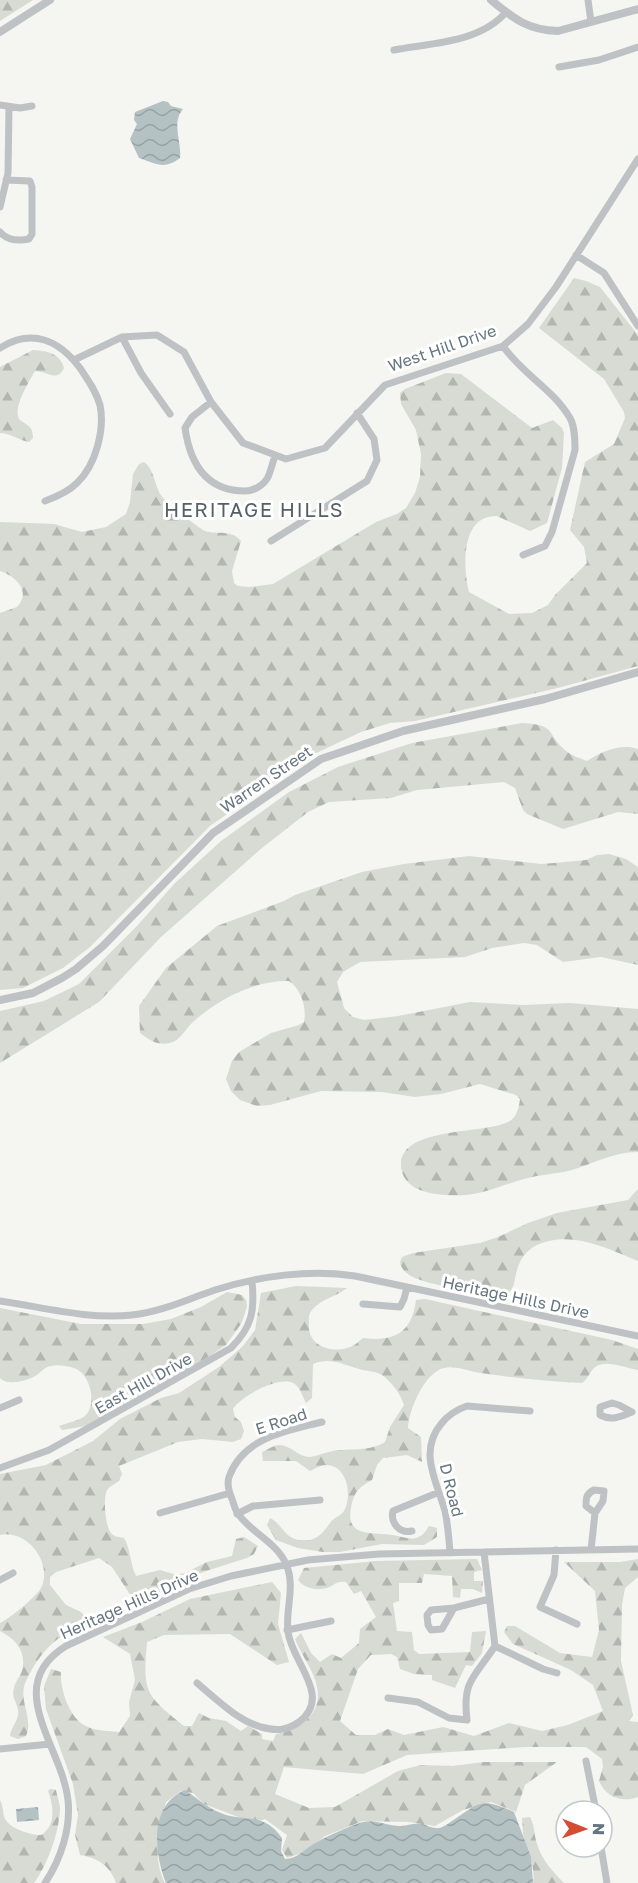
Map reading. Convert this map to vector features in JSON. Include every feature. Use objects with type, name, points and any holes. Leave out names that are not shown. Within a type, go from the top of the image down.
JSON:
[{"type":"street","points":[[0,32],[49,0]]},
{"type":"street","points":[[491,0],[532,28],[558,31],[638,9]]},
{"type":"street","points":[[588,0],[591,22]]},
{"type":"street","points":[[394,50],[479,32],[491,27],[506,12]]},
{"type":"street","points":[[559,67],[599,60],[638,46]]},
{"type":"street","points":[[0,105],[32,106]]},
{"type":"street","points":[[0,207],[6,180],[9,107]]},
{"type":"street","name":"West Hill Drive","points":[[74,360],[122,337],[157,335],[184,352],[211,402],[243,443],[286,459],[325,448],[385,385],[503,346],[528,324],[556,287],[638,159]]},
{"type":"street","points":[[1,237],[26,240],[30,239],[32,234],[30,181],[6,180]]},
{"type":"street","points":[[576,255],[604,273],[638,326]]},
{"type":"street","points":[[122,337],[141,373],[170,414]]},
{"type":"street","points":[[0,348],[18,339],[50,341],[62,348],[74,360],[94,388],[100,405],[101,428],[96,451],[86,470],[77,483],[58,496],[45,501]]},
{"type":"street","points":[[503,346],[512,360],[552,396],[571,419],[575,437],[575,450],[552,532],[545,546],[523,555]]},
{"type":"street","points":[[211,402],[192,417],[185,428],[188,447],[197,466],[207,478],[232,491],[253,491],[267,479],[275,455]]},
{"type":"street","points":[[271,541],[367,480],[377,460],[374,439],[357,413]]},
{"type":"street","name":"Warren Street","points":[[0,1000],[33,993],[76,969],[103,945],[213,833],[321,759],[403,731],[545,699],[638,672]]},
{"type":"street","name":"Heritage Hills Drive","points":[[0,1301],[92,1314],[132,1315],[252,1281],[326,1273],[355,1276],[638,1336]]},
{"type":"street","name":"East Hill Drive","points":[[0,1468],[49,1450],[231,1348],[247,1329],[252,1316],[252,1281]]},
{"type":"street","points":[[363,1304],[400,1306],[406,1287]]},
{"type":"street","points":[[0,1408],[19,1400]]},
{"type":"street","name":"D Road","points":[[450,1553],[445,1513],[437,1493],[429,1447],[436,1429],[446,1417],[457,1409],[467,1406],[530,1411]]},
{"type":"street","name":"E Road","points":[[230,1493],[228,1479],[245,1451],[255,1443],[283,1432],[322,1422]]},
{"type":"street","points":[[160,1513],[230,1493],[237,1514],[269,1543],[286,1564],[290,1589],[287,1630],[295,1657],[309,1681],[313,1694],[310,1709],[305,1717],[287,1729],[278,1731],[252,1724],[230,1710],[197,1683]]},
{"type":"street","points":[[412,1531],[398,1528],[392,1518],[393,1511],[437,1493]]},
{"type":"street","points":[[237,1514],[260,1504],[320,1500]]},
{"type":"street","points":[[591,1550],[595,1513]]},
{"type":"street","name":"Heritage Hills Drive","points":[[45,1883],[53,1870],[63,1844],[68,1800],[65,1785],[39,1713],[36,1690],[42,1668],[58,1651],[189,1589],[231,1576],[286,1564],[356,1555],[638,1549]]},
{"type":"street","points":[[556,1550],[554,1575],[540,1607],[577,1624]]},
{"type":"street","points":[[388,1698],[418,1702],[449,1718],[467,1720],[465,1699],[469,1682],[495,1646],[484,1552]]},
{"type":"street","points":[[0,1580],[14,1573]]},
{"type":"street","points":[[454,1608],[489,1599]]},
{"type":"street","points":[[287,1630],[331,1620]]},
{"type":"street","points":[[495,1646],[543,1669],[557,1673]]},
{"type":"street","points":[[0,1749],[50,1744]]},
{"type":"street","points":[[586,1761],[594,1799]]},
{"type":"street","points":[[603,1859],[607,1883]]},
{"type":"green space","points":[[0,0],[33,0],[0,21]]},
{"type":"green space","points":[[574,278],[600,287],[638,335],[638,666],[558,688],[415,721],[390,723],[361,732],[310,756],[210,826],[90,947],[63,968],[23,988],[0,990],[0,613],[17,607],[23,595],[16,580],[0,571],[0,522],[54,524],[82,532],[106,527],[126,514],[130,502],[133,474],[139,464],[144,462],[151,470],[164,499],[197,526],[205,531],[233,535],[241,541],[232,571],[234,583],[238,586],[249,587],[273,584],[376,522],[406,508],[415,493],[420,477],[421,454],[416,430],[401,404],[400,393],[446,373],[461,374],[532,428],[553,420],[564,433],[562,468],[547,523],[530,531],[497,516],[485,518],[476,524],[470,533],[467,545],[465,557],[469,592],[509,614],[532,613],[548,605],[587,563],[584,547],[570,530],[585,462],[614,444],[625,418],[624,412],[604,379],[539,328]]},
{"type":"green space","points":[[33,350],[48,352],[56,356],[64,368],[55,376],[35,371],[19,402],[20,420],[32,431],[33,438],[29,442],[0,433],[0,367]]},
{"type":"green space","points":[[522,723],[546,728],[567,752],[587,761],[612,749],[632,747],[638,749],[638,814],[618,812],[563,829],[527,814],[523,810],[515,788],[504,782],[417,790],[391,798],[329,802],[308,812],[262,848],[161,937],[99,1002],[0,1063],[0,1011],[44,1001],[79,984],[137,926],[175,883],[221,841],[289,792],[338,767],[412,743]]},
{"type":"green space","points":[[609,854],[626,859],[638,867],[638,965],[601,957],[563,962],[537,945],[524,943],[492,948],[465,957],[360,962],[343,972],[337,982],[344,1008],[353,1017],[364,1020],[470,1002],[523,1005],[570,1003],[638,1009],[638,1152],[619,1154],[564,1172],[532,1177],[474,1194],[446,1195],[425,1192],[415,1188],[403,1174],[401,1163],[405,1151],[415,1143],[429,1137],[497,1126],[508,1122],[514,1118],[518,1109],[520,1099],[516,1095],[480,1084],[441,1094],[415,1097],[382,1092],[321,1091],[270,1105],[257,1106],[240,1100],[231,1091],[226,1079],[232,1061],[239,1052],[271,1033],[304,1022],[305,1010],[302,999],[297,989],[289,981],[263,984],[238,992],[203,1014],[174,1042],[158,1043],[140,1033],[139,1006],[166,968],[217,926],[295,895],[362,872],[404,864],[469,856],[541,864],[586,860],[597,855]]},
{"type":"green space","points":[[638,1189],[638,1261],[583,1241],[560,1239],[549,1241],[531,1248],[523,1257],[510,1291],[492,1294],[445,1287],[419,1279],[407,1273],[400,1262],[402,1257],[413,1253],[480,1243],[557,1213],[628,1200]]},
{"type":"green space","points":[[296,1286],[347,1288],[318,1304],[309,1315],[310,1334],[317,1343],[328,1349],[351,1347],[363,1338],[384,1338],[400,1333],[410,1320],[416,1300],[425,1299],[612,1340],[638,1349],[638,1370],[615,1364],[598,1365],[582,1383],[506,1376],[453,1367],[444,1368],[430,1376],[419,1392],[411,1411],[408,1428],[421,1437],[422,1462],[407,1455],[383,1458],[377,1465],[372,1480],[355,1494],[350,1518],[356,1529],[362,1532],[407,1538],[421,1536],[429,1526],[437,1528],[437,1537],[424,1545],[382,1544],[340,1552],[323,1552],[298,1548],[276,1540],[267,1525],[270,1518],[291,1537],[312,1540],[344,1511],[348,1492],[342,1473],[332,1466],[323,1465],[310,1471],[296,1461],[263,1461],[262,1452],[279,1445],[310,1457],[333,1451],[379,1445],[385,1442],[390,1427],[404,1405],[394,1387],[382,1375],[341,1363],[325,1361],[313,1364],[312,1398],[306,1403],[297,1386],[286,1382],[260,1388],[244,1398],[233,1409],[244,1431],[241,1439],[233,1442],[202,1439],[178,1442],[119,1466],[122,1474],[119,1481],[107,1490],[106,1494],[106,1518],[111,1533],[124,1538],[136,1576],[160,1570],[177,1575],[185,1573],[207,1562],[232,1556],[236,1539],[244,1537],[258,1546],[254,1554],[247,1558],[199,1573],[147,1597],[131,1596],[112,1567],[99,1558],[56,1572],[50,1577],[50,1585],[66,1605],[81,1612],[87,1618],[79,1627],[50,1645],[36,1662],[23,1695],[28,1722],[26,1736],[18,1739],[10,1736],[18,1713],[13,1691],[22,1671],[23,1658],[15,1642],[0,1631],[0,1623],[40,1590],[44,1576],[40,1557],[27,1542],[10,1534],[0,1535],[0,1474],[46,1465],[93,1441],[120,1419],[161,1398],[179,1393],[219,1367],[243,1346],[255,1330],[261,1293]]},
{"type":"green space","points":[[227,1292],[242,1295],[247,1306],[241,1324],[226,1345],[202,1361],[86,1426],[62,1430],[59,1426],[82,1418],[89,1411],[90,1389],[80,1371],[54,1365],[27,1380],[7,1382],[0,1378],[0,1308],[81,1324],[143,1324],[171,1319],[201,1307]]},
{"type":"green space","points":[[477,1559],[482,1570],[474,1572],[474,1581],[483,1581],[482,1593],[473,1589],[461,1589],[460,1598],[453,1597],[452,1576],[424,1574],[422,1583],[399,1583],[399,1601],[393,1603],[397,1631],[412,1632],[414,1650],[419,1654],[470,1652],[472,1632],[486,1631],[482,1653],[472,1666],[466,1665],[455,1688],[432,1680],[432,1675],[414,1674],[400,1669],[397,1657],[391,1654],[371,1655],[358,1669],[340,1721],[356,1735],[375,1735],[388,1729],[404,1735],[443,1727],[474,1736],[509,1723],[542,1731],[568,1725],[603,1711],[593,1685],[571,1670],[513,1644],[504,1632],[507,1626],[515,1626],[560,1653],[592,1657],[599,1630],[595,1591],[564,1562],[620,1562],[638,1559],[638,1577],[625,1588],[622,1605],[621,1661],[633,1715],[629,1721],[638,1722],[638,1797],[620,1799],[610,1795],[599,1781],[603,1767],[602,1759],[586,1747],[525,1747],[407,1755],[363,1774],[284,1767],[275,1794],[309,1808],[335,1807],[398,1771],[421,1765],[557,1762],[525,1785],[516,1812],[491,1802],[463,1810],[435,1826],[409,1822],[363,1821],[325,1836],[305,1852],[287,1858],[282,1850],[287,1835],[265,1819],[254,1823],[204,1804],[193,1793],[181,1791],[166,1802],[159,1832],[159,1864],[165,1883],[116,1883],[110,1871],[102,1863],[80,1855],[75,1835],[78,1815],[73,1784],[46,1709],[44,1686],[51,1669],[61,1672],[62,1686],[70,1710],[80,1722],[94,1729],[119,1732],[130,1716],[129,1702],[135,1680],[130,1654],[103,1637],[142,1622],[190,1599],[272,1582],[281,1593],[278,1624],[289,1662],[277,1665],[230,1634],[164,1635],[147,1642],[145,1667],[147,1685],[152,1696],[184,1726],[192,1726],[199,1713],[209,1718],[226,1721],[241,1731],[248,1726],[262,1734],[262,1739],[273,1741],[276,1734],[293,1729],[307,1719],[313,1713],[318,1697],[315,1681],[295,1639],[301,1633],[311,1653],[320,1662],[332,1654],[341,1658],[359,1643],[360,1629],[376,1617],[361,1591],[354,1594],[346,1582],[319,1589],[304,1585],[298,1580],[304,1568],[376,1561]]},
{"type":"green space","points":[[56,1790],[60,1809],[55,1838],[44,1867],[34,1883],[0,1883],[0,1800],[4,1817],[8,1823],[21,1831],[41,1835],[51,1821],[52,1803],[48,1791]]},
{"type":"green space","points":[[530,1817],[542,1855],[564,1883],[533,1883],[532,1866],[523,1836],[522,1818]]},
{"type":"water","points":[[163,101],[183,109],[177,126],[180,158],[165,165],[139,158],[130,139],[137,124],[134,120],[135,112]]},
{"type":"water","points":[[185,1790],[220,1813],[257,1820],[269,1825],[282,1838],[281,1851],[285,1859],[298,1855],[327,1836],[363,1822],[372,1821],[400,1826],[424,1824],[438,1828],[475,1806],[494,1804],[514,1812],[531,1857],[533,1883],[166,1883],[157,1844],[160,1818],[173,1797]]},
{"type":"water","points":[[38,1807],[39,1820],[17,1822],[16,1809]]},
{"type":"district","name":"HERITAGE HILLS","points":[[254,510]]}]
